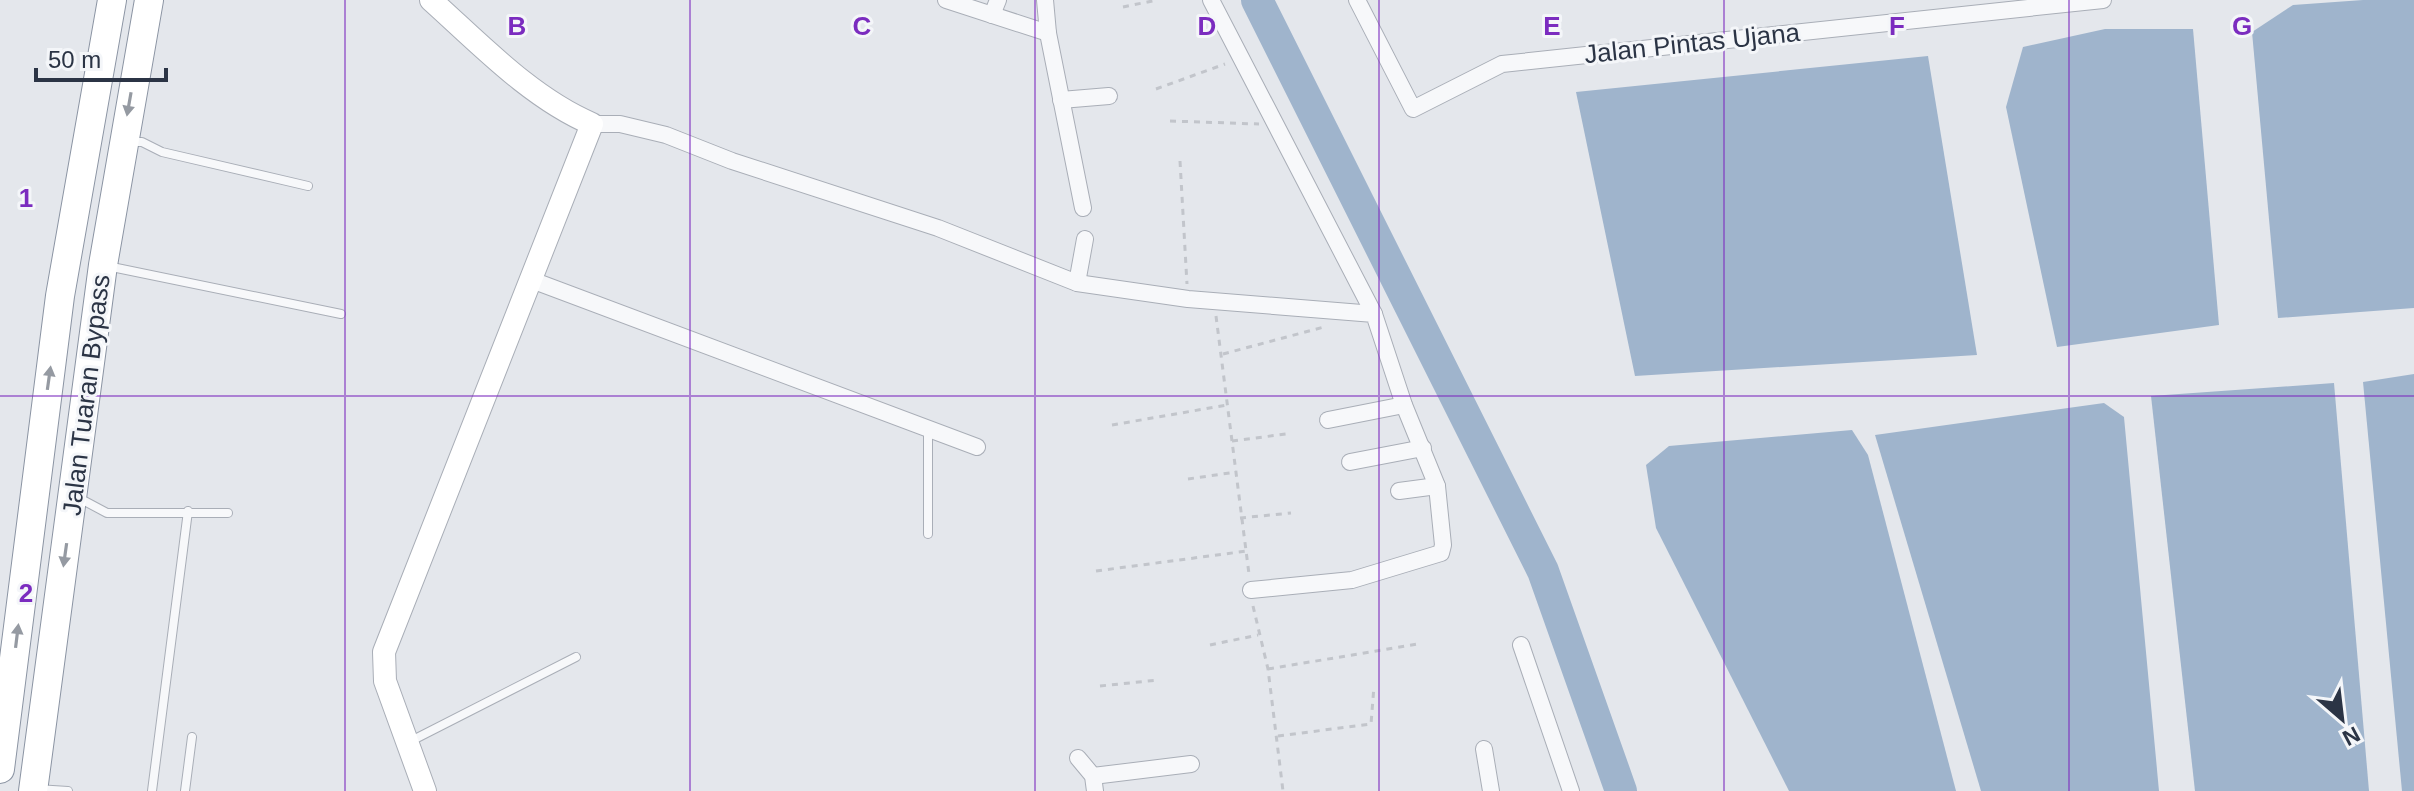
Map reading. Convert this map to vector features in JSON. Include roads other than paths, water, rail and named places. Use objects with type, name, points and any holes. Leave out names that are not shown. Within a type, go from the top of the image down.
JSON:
[{"type":"highway","name":"Jalan Tuaran Bypass","points":[[0,769],[60,296],[112,0]]},
{"type":"highway","name":"Jalan Tuaran Bypass","points":[[34,790],[103,265],[149,0]]},
{"type":"street","points":[[431,0],[531,86],[566,112],[592,124],[620,124],[666,135],[732,161],[938,228],[1077,283],[1188,299],[1374,314]]},
{"type":"street","points":[[946,0],[995,8],[1048,33]]},
{"type":"street","points":[[1045,0],[1048,33],[1083,208]]},
{"type":"street","points":[[1211,0],[1374,314],[1404,405],[1437,486],[1443,545],[1433,558],[1352,580],[1251,590]]},
{"type":"street","name":"Jalan Pintas Ujana","points":[[1357,0],[1413,109],[1502,64],[2103,0]]},
{"type":"street","points":[[1061,100],[1109,96]]},
{"type":"street","points":[[425,791],[385,681],[384,652],[592,124]]},
{"type":"street","points":[[1077,283],[1085,239]]},
{"type":"street","points":[[529,279],[928,426],[977,447]]},
{"type":"street","points":[[1328,420],[1404,405]]},
{"type":"street","points":[[1350,462],[1423,448]]},
{"type":"street","points":[[1399,491],[1437,486]]},
{"type":"street","points":[[1521,645],[1571,791]]},
{"type":"street","points":[[1484,749],[1491,791]]},
{"type":"street","points":[[1078,758],[1094,784],[1191,764]]},
{"type":"lane","points":[[123,142],[142,142],[162,152],[308,186]]},
{"type":"lane","points":[[103,265],[341,314]]},
{"type":"lane","points":[[928,426],[928,534]]},
{"type":"lane","points":[[73,494],[107,513],[228,513]]},
{"type":"lane","points":[[152,791],[188,511]]},
{"type":"lane","points":[[407,743],[576,657]]},
{"type":"lane","points":[[185,791],[192,737]]},
{"type":"lane","points":[[34,790],[68,791]]},
{"type":"water","points":[[2414,0],[2414,308],[2278,318],[2252,32],[2293,5]]},
{"type":"water","points":[[2105,29],[2193,29],[2219,325],[2057,347],[2006,107],[2023,47]]},
{"type":"water","points":[[1928,56],[1977,355],[1635,376],[1576,92]]},
{"type":"water","points":[[2414,374],[2414,791],[2402,791],[2363,382]]},
{"type":"water","points":[[2334,383],[2369,791],[2195,791],[2151,396]]},
{"type":"water","points":[[2104,403],[2124,417],[2159,791],[1981,791],[1875,435]]},
{"type":"water","points":[[1852,430],[1868,455],[1956,791],[1789,791],[1656,528],[1646,465],[1669,446]]},
{"type":"waterway","points":[[1257,0],[1543,571],[1621,791]]}]
